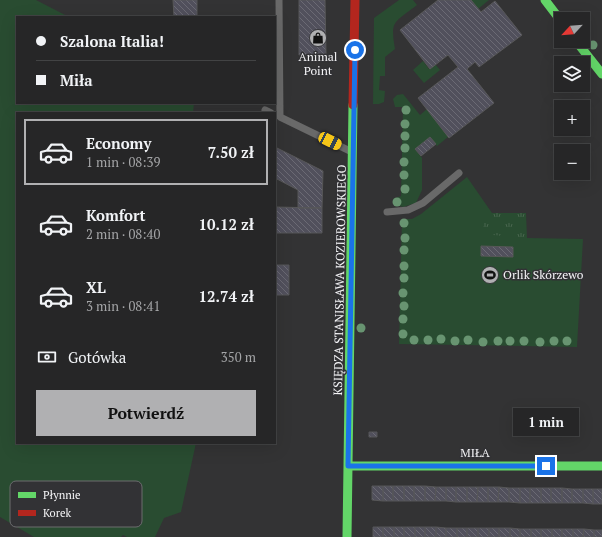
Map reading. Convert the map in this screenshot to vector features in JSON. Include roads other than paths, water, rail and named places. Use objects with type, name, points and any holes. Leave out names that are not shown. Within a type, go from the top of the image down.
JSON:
[{"type":"street","name":"KSIĘDZA STANISŁAWA KOZIEROWSKIEGO","points":[[347,537],[356,0]]},
{"type":"street","points":[[545,0],[554,12]]},
{"type":"street","points":[[582,48],[602,74]]},
{"type":"street","name":"MIŁA","points":[[348,466],[602,466]]},
{"type":"lane","points":[[279,0],[277,116],[354,152]]},
{"type":"lane","points":[[387,212],[408,210],[423,203],[459,173]]},
{"type":"place","name":"Animal Point","points":[[318,38]]},
{"type":"place","name":"Orlik Skórzewo","points":[[490,275]]}]
